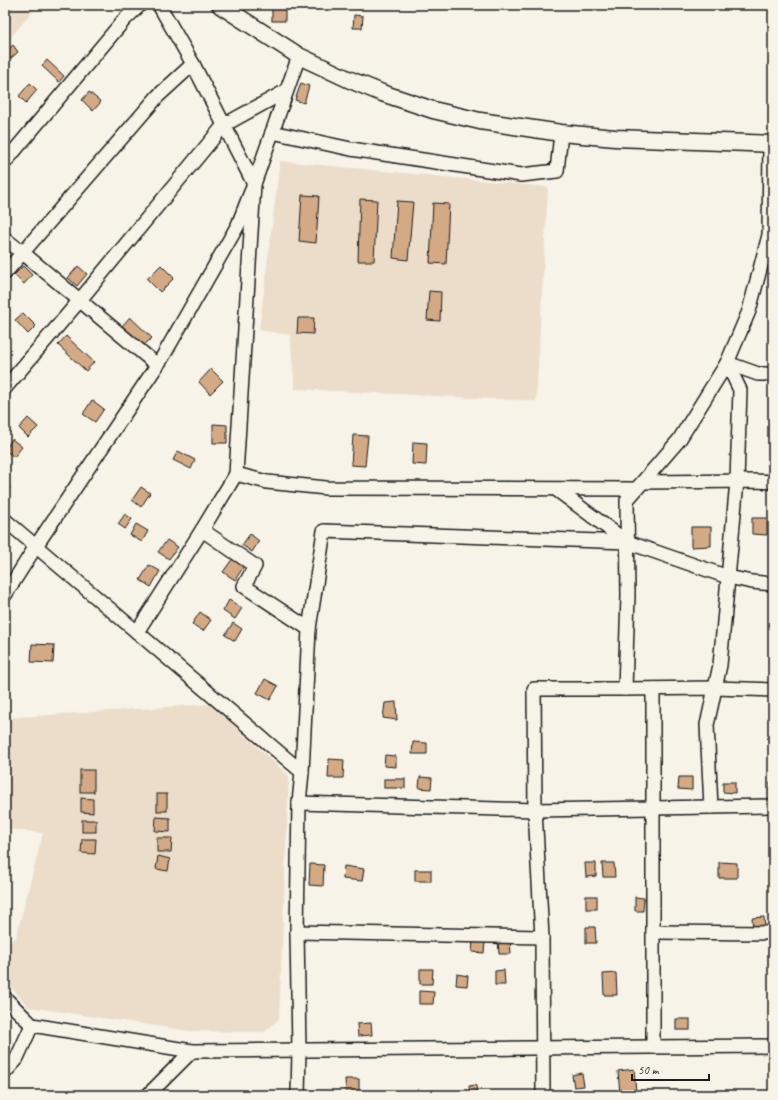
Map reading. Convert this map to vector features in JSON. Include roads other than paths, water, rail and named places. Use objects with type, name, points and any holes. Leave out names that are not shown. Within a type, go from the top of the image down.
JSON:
[{"type":"main road","points":[[220,5],[299,56],[382,94],[433,110],[480,121],[562,133],[615,138],[771,144]]},
{"type":"street","points":[[5,162],[124,20],[140,5]]},
{"type":"street","points":[[137,632],[236,474],[254,184],[193,64],[159,5]]},
{"type":"street","points":[[5,595],[36,546],[158,365],[238,225],[299,56]]},
{"type":"street","points":[[5,273],[158,96],[193,64]]},
{"type":"street","points":[[5,388],[80,300],[224,125],[286,92]]},
{"type":"street","points":[[272,132],[352,149],[521,175],[557,171],[562,133]]},
{"type":"street","points":[[625,689],[628,596],[627,500],[679,440],[727,363],[749,311],[769,236],[771,205],[771,144]]},
{"type":"street","points":[[5,239],[23,252],[158,365]]},
{"type":"street","points":[[727,363],[758,374],[773,374]]},
{"type":"street","points":[[711,807],[707,724],[720,665],[737,481],[740,390],[727,363]]},
{"type":"street","points":[[236,474],[267,482],[326,488],[557,490],[737,481],[773,482]]},
{"type":"street","points":[[557,490],[627,542]]},
{"type":"street","points":[[5,520],[302,772]]},
{"type":"street","points":[[202,530],[255,566],[244,586],[309,629]]},
{"type":"street","points":[[298,1095],[299,1050],[297,932],[299,803],[302,772],[309,629],[324,531],[627,542],[728,577],[752,582],[773,584]]},
{"type":"street","points":[[543,1095],[542,937],[535,810],[534,689],[714,688],[773,690]]},
{"type":"street","points":[[653,689],[653,1048]]},
{"type":"street","points":[[299,803],[535,810],[773,806]]},
{"type":"street","points":[[297,932],[542,937]]},
{"type":"street","points":[[653,932],[773,933]]},
{"type":"street","points":[[5,998],[32,1025],[192,1051],[773,1046]]},
{"type":"street","points":[[5,1072],[16,1060],[32,1025]]},
{"type":"street","points":[[148,1095],[192,1051]]}]
